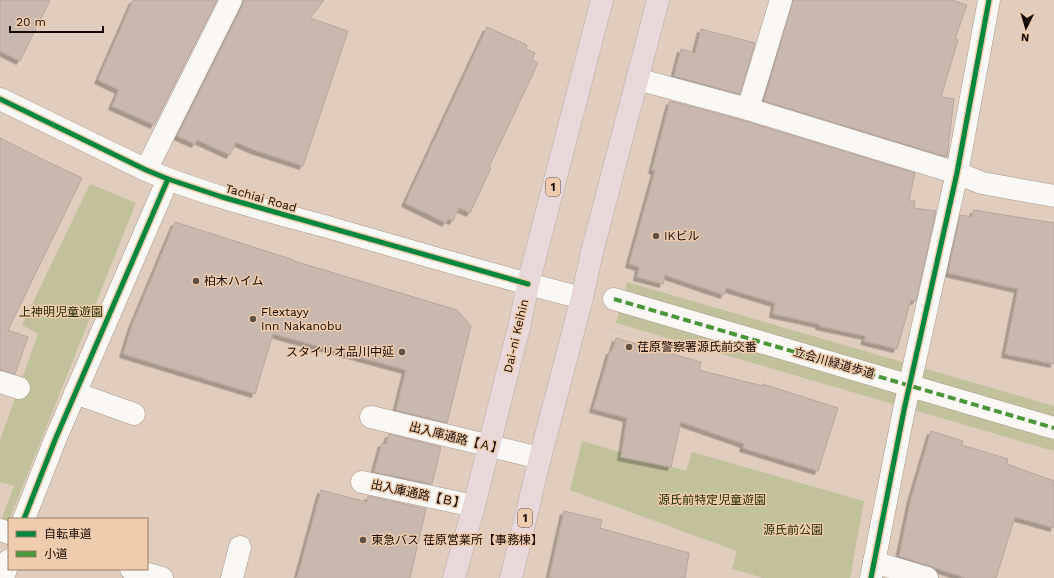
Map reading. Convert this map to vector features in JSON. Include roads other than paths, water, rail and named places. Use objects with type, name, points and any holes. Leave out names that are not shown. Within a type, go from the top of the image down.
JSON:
[{"type":"highway","name":"Dai-ni Keihin","points":[[454,578],[474,506],[519,328],[528,284],[602,0]]},
{"type":"highway","name":"1","points":[[511,578],[540,458],[582,298],[592,252],[658,0]]},
{"type":"street","points":[[146,170],[231,0]]},
{"type":"street","points":[[748,109],[781,0]]},
{"type":"street","points":[[927,578],[873,570],[909,385],[957,173],[989,0]]},
{"type":"street","points":[[637,79],[748,109],[957,173],[982,183],[1054,196]]},
{"type":"street","name":"Tachiai Road","points":[[0,99],[146,170],[168,179],[222,197],[582,298]]},
{"type":"street","points":[[24,518],[52,447],[168,179]]},
{"type":"street","name":"立会川緑道歩道","points":[[614,299],[1054,428]]},
{"type":"street","points":[[76,393],[134,414]]},
{"type":"street","name":"出入庫通路【Ａ】","points":[[371,417],[540,458]]},
{"type":"street","name":"出入庫通路【Ｂ】","points":[[362,482],[474,506]]},
{"type":"street","points":[[232,578],[240,546]]},
{"type":"street","points":[[3,578],[8,563]]},
{"type":"street","points":[[134,570],[162,578]]},
{"type":"place","name":"IKビル","points":[[656,236]]},
{"type":"place","name":"柏木ハイム","points":[[196,281]]},
{"type":"place","name":"Flextayy Inn Nakanobu","points":[[253,319]]},
{"type":"place","name":"荏原警察署源氏前交番","points":[[629,347]]},
{"type":"place","name":"スタイリオ品川中延","points":[[402,352]]},
{"type":"place","name":"東急バス 荏原営業所【事務棟】","points":[[363,540]]},
{"type":"park label","name":"上神明児童遊園","points":[[61,312]]},
{"type":"park label","name":"源氏前特定児童遊園","points":[[712,500]]},
{"type":"park label","name":"源氏前公園","points":[[793,530]]}]
